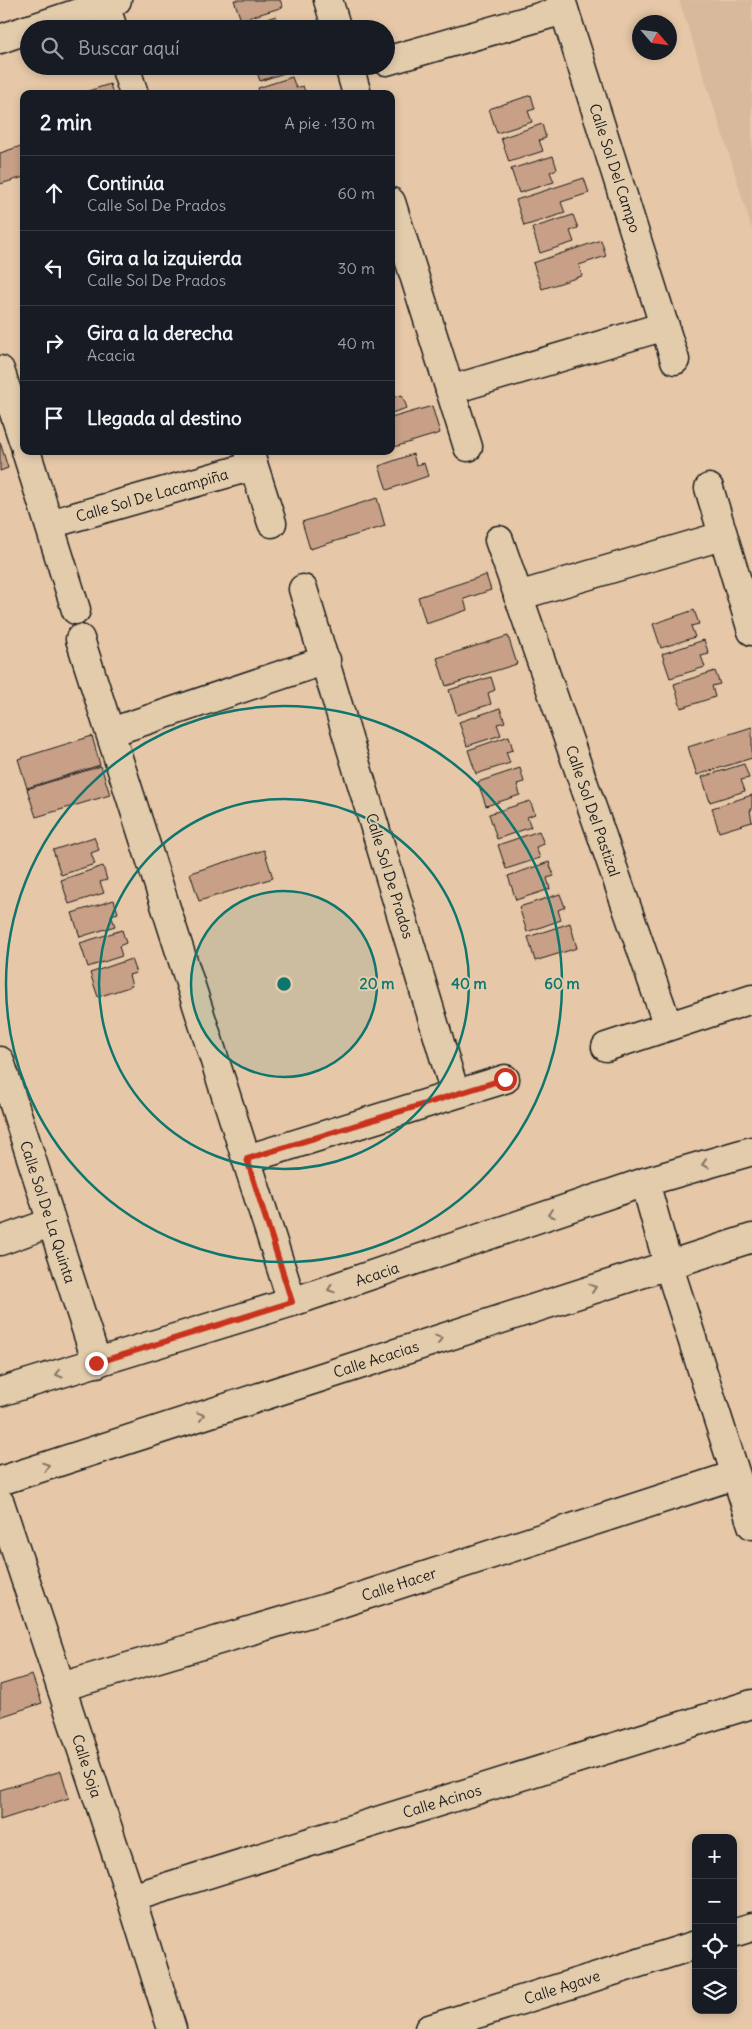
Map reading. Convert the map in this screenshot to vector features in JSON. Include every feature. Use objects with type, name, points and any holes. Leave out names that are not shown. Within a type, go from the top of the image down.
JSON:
[{"type":"street","points":[[328,0],[334,20]]},
{"type":"street","name":"Calle Sol Del Campo","points":[[395,58],[563,5],[675,360]]},
{"type":"street","points":[[70,20],[112,11]]},
{"type":"street","points":[[0,39],[20,32]]},
{"type":"street","points":[[128,75],[133,90]]},
{"type":"street","points":[[395,215],[468,447]]},
{"type":"street","points":[[450,390],[665,326]]},
{"type":"street","points":[[0,370],[20,431]]},
{"type":"street","points":[[27,455],[76,610]]},
{"type":"street","name":"Calle Sol De Lacampiña","points":[[50,524],[251,459],[272,523]]},
{"type":"street","points":[[709,488],[752,631]]},
{"type":"street","points":[[518,596],[722,536]]},
{"type":"street","name":"Calle Sol Del Pastizal","points":[[499,540],[668,1026]]},
{"type":"street","name":"Calle Sol De Prados","points":[[303,589],[455,1092]]},
{"type":"street","points":[[80,638],[292,1302]]},
{"type":"street","points":[[111,732],[326,660]]},
{"type":"street","points":[[606,1047],[752,999]]},
{"type":"street","name":"Calle Sol De La Quinta","points":[[0,1061],[96,1363]]},
{"type":"street","points":[[247,1159],[455,1092],[505,1079]]},
{"type":"street","name":"Acacia","points":[[0,1392],[292,1302],[645,1182],[752,1150]]},
{"type":"street","points":[[645,1182],[668,1264],[752,1525]]},
{"type":"street","points":[[0,1241],[50,1223]]},
{"type":"street","name":"Calle Acacias","points":[[0,1481],[752,1238]]},
{"type":"street","name":"Calle Hacer","points":[[61,1687],[326,1608],[736,1475]]},
{"type":"street","name":"Calle Soja","points":[[0,1503],[131,1898],[172,2029]]},
{"type":"street","name":"Calle Acinos","points":[[131,1898],[752,1704]]},
{"type":"street","points":[[737,1932],[752,1928]]},
{"type":"street","name":"Calle Agave","points":[[429,2029],[692,1946]]},
{"type":"shaded area","points":[[679,0],[752,0],[752,230],[729,154]]},
{"type":"building","points":[[234,0],[280,0],[283,7],[241,20]]},
{"type":"building","points":[[276,16],[277,20],[263,20]]},
{"type":"building","points":[[258,75],[278,75],[260,81]]},
{"type":"building","points":[[292,77],[296,88],[303,86],[304,90],[259,90],[258,88]]},
{"type":"building","points":[[110,84],[112,90],[91,90]]},
{"type":"building","points":[[531,95],[535,109],[528,111],[532,122],[497,133],[489,109]]},
{"type":"building","points":[[542,124],[546,138],[539,140],[543,151],[509,162],[501,138]]},
{"type":"building","points":[[20,146],[20,178],[0,184],[0,153]]},
{"type":"building","points":[[553,156],[557,169],[550,172],[554,182],[519,193],[511,169]]},
{"type":"building","points":[[584,178],[589,193],[561,202],[565,213],[524,226],[516,200]]},
{"type":"building","points":[[573,215],[578,228],[570,231],[574,242],[540,253],[532,228]]},
{"type":"building","points":[[601,240],[606,256],[579,265],[582,276],[542,289],[533,263]]},
{"type":"building","points":[[402,395],[407,408],[395,412],[395,397]]},
{"type":"building","points":[[432,406],[440,433],[395,447],[395,417]]},
{"type":"building","points":[[0,442],[8,468],[0,471]]},
{"type":"building","points":[[413,454],[416,465],[424,463],[428,476],[387,490],[379,466]]},
{"type":"building","points":[[377,498],[385,526],[310,549],[302,522]]},
{"type":"building","points":[[486,575],[491,590],[464,599],[467,610],[426,624],[418,597]]},
{"type":"building","points":[[694,610],[699,624],[691,626],[695,637],[661,648],[653,624]]},
{"type":"building","points":[[508,636],[517,664],[446,686],[437,658]]},
{"type":"building","points":[[704,640],[709,654],[701,656],[705,667],[670,678],[662,654]]},
{"type":"building","points":[[715,671],[720,684],[712,686],[715,697],[681,708],[674,684]]},
{"type":"building","points":[[491,677],[495,690],[488,693],[491,704],[457,715],[449,690]]},
{"type":"building","points":[[500,708],[505,722],[497,724],[501,735],[467,746],[459,722]]},
{"type":"building","points":[[752,727],[752,758],[697,775],[688,747]]},
{"type":"building","points":[[92,736],[100,765],[27,788],[18,759]]},
{"type":"building","points":[[509,736],[513,750],[506,752],[510,763],[476,774],[468,750]]},
{"type":"building","points":[[744,764],[749,778],[741,780],[745,791],[710,802],[702,777]]},
{"type":"building","points":[[101,766],[110,795],[36,817],[27,789]]},
{"type":"building","points":[[520,768],[524,782],[517,784],[520,795],[486,806],[478,782]]},
{"type":"building","points":[[752,795],[752,810],[750,810],[752,822],[719,832],[712,808]]},
{"type":"building","points":[[530,801],[535,814],[527,817],[531,827],[497,839],[489,814]]},
{"type":"building","points":[[539,831],[544,844],[536,847],[540,858],[506,869],[498,845]]},
{"type":"building","points":[[94,837],[99,850],[91,853],[95,864],[61,875],[53,850]]},
{"type":"building","points":[[264,850],[273,878],[199,901],[190,873]]},
{"type":"building","points":[[549,862],[554,876],[547,878],[550,889],[516,900],[508,876]]},
{"type":"building","points":[[103,866],[107,880],[100,882],[104,893],[69,904],[61,880]]},
{"type":"building","points":[[560,894],[565,907],[558,910],[561,920],[527,932],[519,907]]},
{"type":"building","points":[[114,900],[118,913],[111,915],[115,926],[80,937],[72,913]]},
{"type":"building","points":[[570,923],[577,948],[535,961],[528,937]]},
{"type":"building","points":[[122,930],[126,943],[119,946],[122,956],[88,967],[80,943]]},
{"type":"building","points":[[131,959],[136,973],[129,975],[132,986],[98,997],[90,973]]},
{"type":"building","points":[[32,1675],[42,1703],[0,1717],[0,1685]]},
{"type":"building","points":[[61,1771],[69,1798],[0,1820],[0,1790]]},
{"type":"route","points":[[96,1363],[292,1302],[247,1159],[455,1092],[505,1079]]}]
